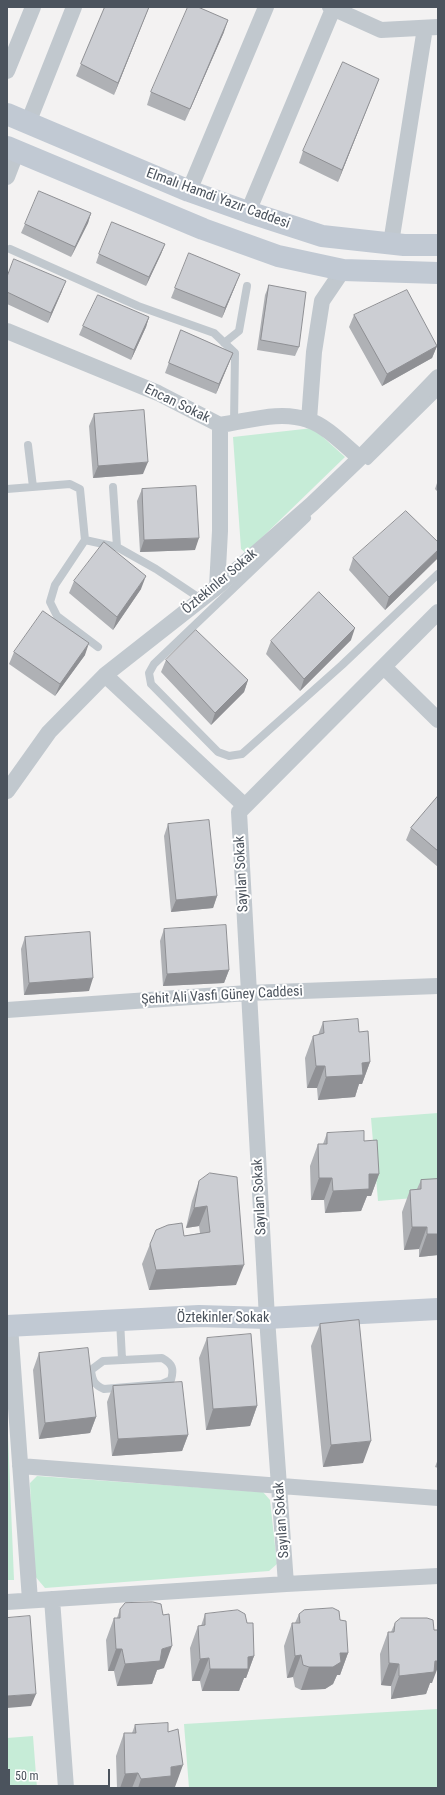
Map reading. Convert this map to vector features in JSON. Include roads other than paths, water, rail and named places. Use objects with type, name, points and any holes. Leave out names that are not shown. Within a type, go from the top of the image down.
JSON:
[{"type":"main road","name":"Elmalı Hamdi Yazır Caddesi","points":[[7,114],[189,191],[322,236],[391,244],[438,244]]},
{"type":"main road","points":[[12,149],[203,229],[278,256],[343,270],[438,273]]},
{"type":"main road","name":"Öztekinler Sokak","points":[[8,1326],[199,1316],[267,1318],[438,1309]]},
{"type":"street","points":[[7,71],[33,7]]},
{"type":"street","points":[[28,123],[74,7]]},
{"type":"street","points":[[189,191],[266,7]]},
{"type":"street","points":[[248,212],[331,8],[381,30],[432,27],[391,244]]},
{"type":"street","points":[[7,177],[12,149]]},
{"type":"street","points":[[308,420],[314,352],[322,301],[343,270]]},
{"type":"street","name":"Encan Sokak","points":[[7,331],[227,424],[217,587]]},
{"type":"street","name":"Öztekinler Sokak","points":[[7,791],[49,732],[105,675],[217,587],[312,504],[360,458],[438,377]]},
{"type":"street","points":[[227,424],[278,415],[308,420],[326,430],[360,458]]},
{"type":"street","name":"Sayılan Sokak","points":[[286,1584],[267,1318],[239,812],[438,612]]},
{"type":"street","points":[[384,667],[438,720]]},
{"type":"street","points":[[105,675],[245,806]]},
{"type":"street","name":"Şehit Ali Vasfi Güney Caddesi","points":[[7,1010],[248,993],[438,986]]},
{"type":"street","points":[[8,1326],[30,1600]]},
{"type":"street","points":[[20,1466],[438,1498]]},
{"type":"street","points":[[7,1602],[438,1576]]},
{"type":"street","points":[[52,1599],[66,1788]]},
{"type":"lane","points":[[10,249],[138,306],[214,333],[235,353],[227,424]]},
{"type":"lane","points":[[224,343],[239,331],[247,286]]},
{"type":"lane","points":[[438,392],[154,664],[149,673],[151,684],[218,752],[229,756],[242,754],[342,665],[438,574]]},
{"type":"lane","points":[[28,445],[33,487]]},
{"type":"lane","points":[[7,489],[70,484],[80,490],[86,540],[55,584],[50,602],[57,616],[98,647]]},
{"type":"lane","points":[[113,487],[117,547]]},
{"type":"lane","points":[[86,540],[117,547],[156,569],[201,599]]},
{"type":"lane","points":[[120,1320],[122,1359]]},
{"type":"lane","points":[[162,1358],[170,1362],[173,1369],[171,1380],[162,1384],[122,1389],[104,1389],[96,1386],[92,1379],[91,1370],[94,1366],[103,1361],[122,1359],[162,1358]]}]
